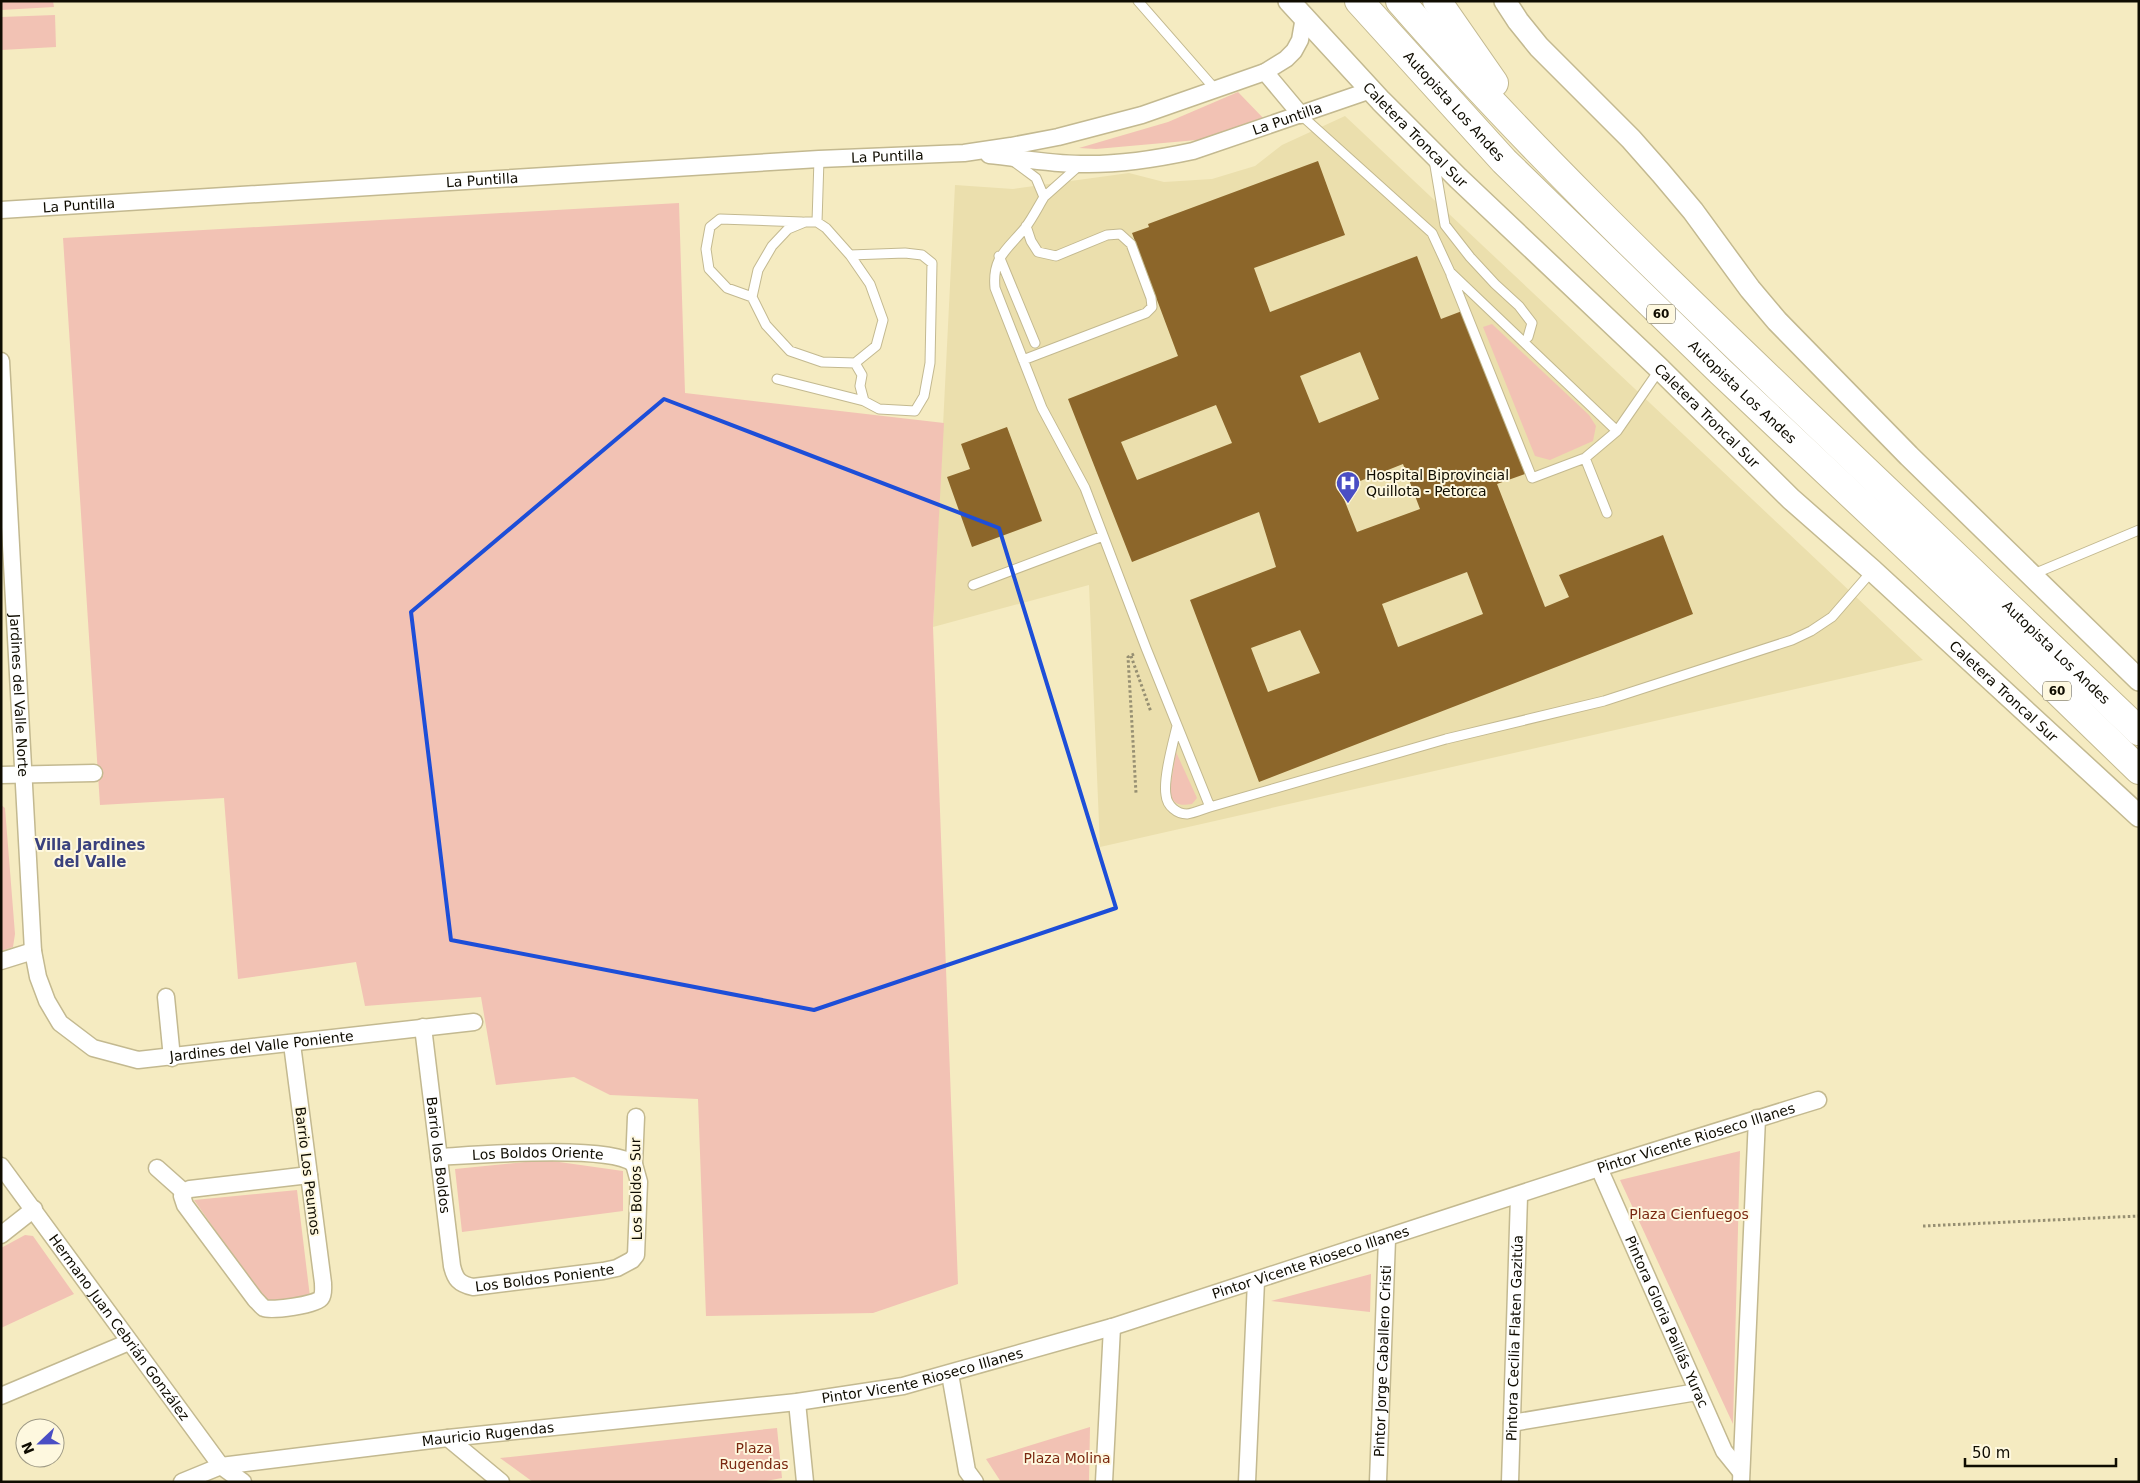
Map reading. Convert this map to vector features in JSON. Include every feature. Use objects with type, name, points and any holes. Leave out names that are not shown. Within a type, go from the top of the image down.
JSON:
[{"type":"highway","name":"Autopista Los Andes","points":[[1359,1],[1504,161],[1721,372],[1976,612],[2139,770]]},
{"type":"highway","name":"Autopista Los Andes","points":[[1400,1],[1492,103],[1570,184],[1724,335],[2139,731]]},
{"type":"highway","points":[[1437,1],[1473,54],[1570,184]]},
{"type":"street","name":"Caletera Troncal Sur","points":[[1289,1],[1433,153],[1537,255],[1660,369],[1791,499],[1873,570],[2139,816]]},
{"type":"street","points":[[1505,1],[1539,47],[1632,139],[1693,211],[1750,289],[1777,321],[1909,456],[2139,680]]},
{"type":"street","name":"La Puntilla","points":[[1,210],[819,159],[964,153],[1039,141],[1104,126],[1151,112],[1265,72],[1286,59],[1294,51],[1303,29],[1304,17]]},
{"type":"street","points":[[1265,72],[1301,114]]},
{"type":"street","name":"La Puntilla","points":[[964,153],[1081,164],[1138,161],[1184,153],[1372,90]]},
{"type":"street","name":"Jardines del Valle Norte","points":[[1,361],[33,951],[41,985],[47,1001],[60,1024]]},
{"type":"street","points":[[1,775],[94,773]]},
{"type":"street","points":[[1,962],[33,951]]},
{"type":"street","points":[[166,997],[172,1058]]},
{"type":"street","name":"Jardines del Valle Poniente","points":[[60,1024],[92,1048],[138,1060],[172,1058],[474,1022]]},
{"type":"street","name":"Barrio los Boldos","points":[[422,1027],[452,1266],[457,1281]]},
{"type":"street","name":"Barrio Los Peumos","points":[[184,1192],[182,1200],[185,1205],[255,1300],[264,1308],[272,1309],[315,1304],[321,1298],[324,1292],[323,1283],[292,1044]]},
{"type":"street","name":"Pintor Vicente Rioseco Illanes","points":[[796,1402],[903,1386],[1112,1327],[1387,1239],[1599,1168],[1818,1100]]},
{"type":"street","name":"Los Boldos Sur","points":[[632,1260],[636,1255],[638,1244],[639,1182],[634,1164],[636,1117]]},
{"type":"street","points":[[1741,1477],[1757,1118]]},
{"type":"street","name":"Los Boldos Oriente","points":[[439,1157],[548,1152],[614,1156],[630,1160],[634,1164]]},
{"type":"street","name":"Hermano Juan Cebrián González","points":[[1,1166],[221,1466],[243,1482]]},
{"type":"street","points":[[157,1168],[184,1192],[309,1175]]},
{"type":"street","name":"Pintora Gloria Paillás Yurac","points":[[1599,1168],[1724,1451],[1741,1477]]},
{"type":"street","name":"Pintora Cecilia Flaten Gazitúa","points":[[1510,1482],[1518,1196]]},
{"type":"street","points":[[1,1235],[34,1209]]},
{"type":"street","name":"Pintor Jorge Caballero Cristi","points":[[1378,1482],[1387,1239]]},
{"type":"street","name":"Los Boldos Poniente","points":[[457,1281],[473,1287],[603,1271],[617,1268],[632,1260]]},
{"type":"street","points":[[1247,1482],[1256,1281]]},
{"type":"street","points":[[1104,1482],[1112,1327]]},
{"type":"street","points":[[1,1396],[129,1342]]},
{"type":"street","points":[[950,1374],[968,1471],[975,1482]]},
{"type":"street","points":[[1512,1423],[1697,1392]]},
{"type":"street","points":[[796,1402],[806,1482]]},
{"type":"street","name":"Mauricio Rugendas","points":[[182,1482],[221,1466],[448,1438],[796,1402]]},
{"type":"street","points":[[448,1438],[501,1482]]},
{"type":"lane","points":[[1138,1],[1215,89]]},
{"type":"lane","points":[[1301,114],[1432,233],[1450,272],[1532,478],[1586,458],[1617,431],[1660,369]]},
{"type":"lane","points":[[1433,153],[1445,225],[1470,257],[1519,306],[1532,323],[1528,337]]},
{"type":"lane","points":[[1009,157],[1036,178],[1044,197]]},
{"type":"lane","points":[[817,222],[819,159]]},
{"type":"lane","points":[[1081,164],[1044,197],[1026,226],[999,256],[993,274],[994,288],[1042,408],[1085,488],[1146,648],[1210,807]]},
{"type":"lane","points":[[752,297],[728,288],[709,269],[706,249],[710,227],[720,219],[817,222],[826,228],[850,255],[870,284],[883,320],[876,346],[855,363],[822,362],[790,351],[766,324],[752,297],[758,270],[772,246],[788,229],[805,222]]},
{"type":"lane","points":[[1022,360],[1146,313],[1152,307],[1151,298],[1131,244],[1120,234],[1107,235],[1056,256],[1038,252],[1031,241],[1026,226]]},
{"type":"lane","points":[[777,379],[864,401],[879,409],[915,411],[924,396],[930,363],[932,263],[922,255],[905,253],[850,255]]},
{"type":"lane","points":[[999,256],[1035,344]]},
{"type":"lane","points":[[1450,272],[1617,431]]},
{"type":"lane","points":[[855,363],[862,375],[860,386],[864,401]]},
{"type":"lane","points":[[1586,458],[1607,513]]},
{"type":"lane","points":[[2031,575],[2139,530]]},
{"type":"lane","points":[[973,585],[1103,536]]},
{"type":"lane","points":[[1177,726],[1169,762],[1166,796],[1172,809],[1189,814],[1446,739],[1604,701],[1792,640],[1811,631],[1832,617],[1873,570]]},
{"type":"path","points":[[1136,793],[1128,657],[1146,648]]},
{"type":"path","points":[[1131,656],[1151,712]]},
{"type":"path","points":[[1922,1226],[2139,1216]]},
{"type":"highlighted area","points":[[664,399],[999,528],[1116,908],[814,1010],[451,940],[411,612]]},
{"type":"shaded area","name":"Hospital Biprovincial Quillota - Petorca","points":[[1345,116],[1923,660],[1100,847],[1089,585],[933,627],[955,185],[1013,189],[1129,173],[1164,182],[1212,179],[1255,166],[1282,145]]},
{"type":"green space","points":[[1,1],[53,1],[54,7],[1,10]]},
{"type":"green space","points":[[55,15],[56,47],[1,50],[1,17]]},
{"type":"green space","points":[[1238,92],[1266,121],[1197,140],[1096,149],[1079,148],[1168,122]]},
{"type":"green space","points":[[679,203],[685,393],[944,423],[933,627],[958,1284],[873,1313],[706,1316],[698,1099],[610,1095],[574,1077],[496,1085],[481,997],[365,1006],[356,962],[238,979],[224,798],[100,805],[63,238]]},
{"type":"green space","points":[[1492,324],[1589,415],[1596,426],[1593,441],[1550,460],[1535,456],[1483,327]]},
{"type":"green space","points":[[1176,752],[1197,798],[1192,804],[1179,804],[1169,795]]},
{"type":"green space","points":[[1,805],[5,808],[15,934],[13,947],[1,951]]},
{"type":"green space","name":"Plaza Cienfuegos","points":[[1740,1151],[1733,1424],[1620,1180]]},
{"type":"green space","points":[[545,1160],[623,1171],[623,1211],[462,1232],[455,1169]]},
{"type":"green space","points":[[297,1190],[310,1297],[266,1302],[194,1200]]},
{"type":"green space","points":[[25,1235],[33,1236],[74,1294],[1,1328],[1,1248]]},
{"type":"green space","points":[[1371,1274],[1370,1312],[1271,1301]]},
{"type":"green space","name":"Plaza Molina","points":[[1090,1427],[1089,1482],[1001,1482],[986,1459]]},
{"type":"green space","name":"Plaza Rugendas","points":[[777,1428],[782,1478],[760,1482],[533,1482],[500,1458]]},
{"type":"building","points":[[1318,161],[1345,235],[1254,268],[1270,312],[1417,256],[1441,319],[1462,311],[1525,474],[1497,484],[1545,607],[1569,597],[1559,575],[1663,535],[1693,614],[1259,782],[1190,600],[1276,567],[1259,512],[1132,562],[1068,399],[1178,356],[1132,233],[1149,227],[1148,224]],"holes":[[[1360,352],[1379,399],[1319,423],[1300,376]],[[1216,405],[1232,443],[1137,480],[1121,442]],[[1403,464],[1420,509],[1357,532],[1340,489]],[[1467,572],[1483,614],[1398,647],[1382,604]],[[1300,630],[1320,673],[1268,692],[1251,648]]]},
{"type":"building","points":[[1007,427],[1042,521],[972,547],[947,477],[970,469],[961,444]]},
{"type":"place","name":"Hospital Biprovincial Quillota - Petorca","points":[[1348,504]]},
{"type":"district","name":"Villa Jardines del Valle","points":[[90,854]]}]
